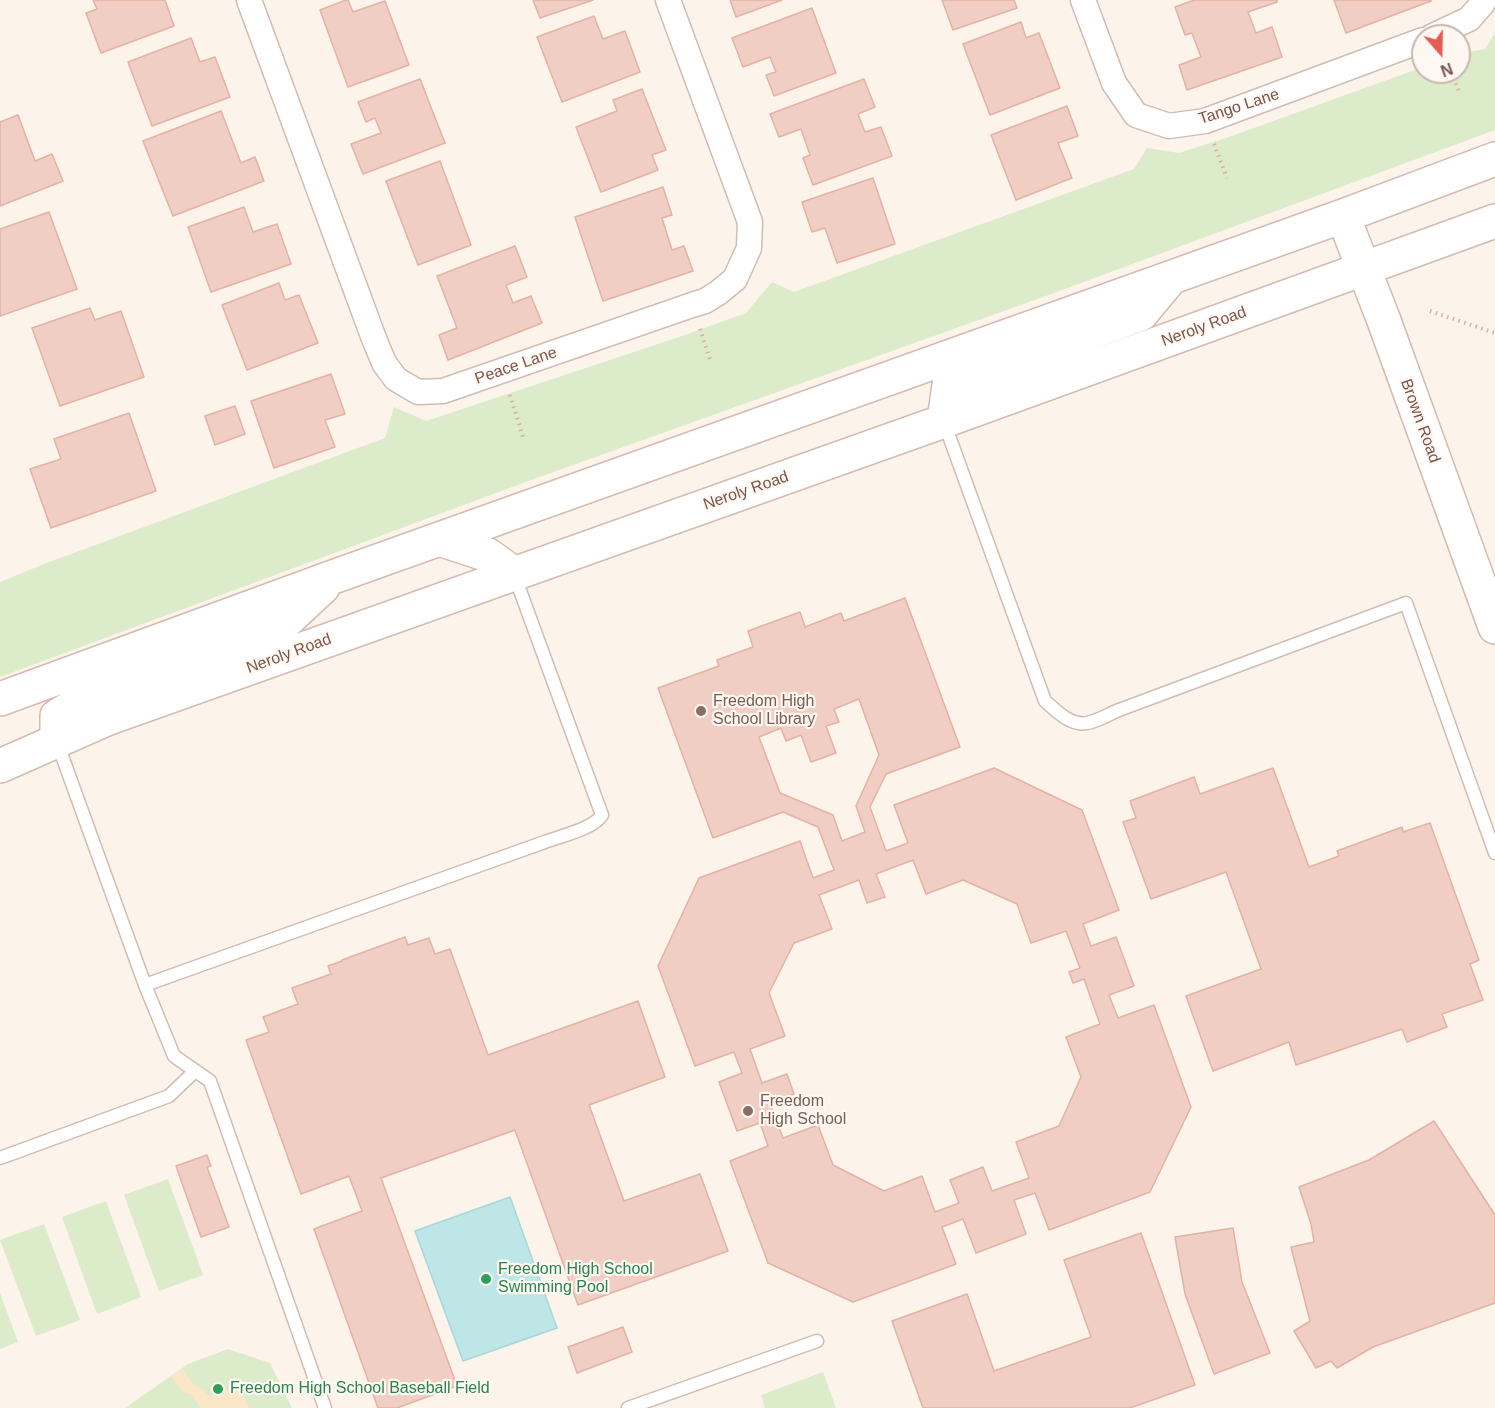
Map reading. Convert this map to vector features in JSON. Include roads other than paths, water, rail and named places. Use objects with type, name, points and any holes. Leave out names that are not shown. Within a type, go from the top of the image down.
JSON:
[{"type":"street","name":"Peace Lane","points":[[249,0],[384,363],[396,379],[418,392],[443,392],[705,301],[735,279],[749,248],[750,222],[668,0]]},
{"type":"street","name":"Tango Lane","points":[[1083,0],[1113,83],[1136,115],[1169,126],[1205,121],[1411,45]]},
{"type":"street","points":[[1458,24],[1469,19],[1484,0]]},
{"type":"street","points":[[0,699],[333,577],[1343,216],[1495,159]]},
{"type":"street","name":"Brown Road","points":[[1343,216],[1495,627]]},
{"type":"street","name":"Neroly Road","points":[[0,766],[110,718],[944,421],[1495,221]]},
{"type":"street","points":[[944,421],[949,385],[1141,314],[1171,277]]},
{"type":"street","points":[[439,539],[488,555],[513,573]]},
{"type":"street","points":[[57,742],[57,716],[90,696],[280,627],[333,577]]},
{"type":"lane","points":[[944,421],[1044,701],[1058,713],[1070,721],[1086,723],[1406,603],[1495,853]]},
{"type":"lane","points":[[145,985],[599,820],[602,815],[513,573]]},
{"type":"lane","points":[[57,742],[145,985],[174,1056],[210,1081],[325,1408]]},
{"type":"lane","points":[[0,1158],[169,1096],[195,1071]]},
{"type":"lane","points":[[628,1408],[817,1341]]},
{"type":"water","name":"Freedom High School Swimming Pool","points":[[510,1197],[557,1328],[463,1361],[415,1231]]},
{"type":"place","name":"Freedom High School Library","points":[[701,711]]},
{"type":"place","name":"Freedom High School","points":[[748,1111]]},
{"type":"place","name":"Freedom High School Swimming Pool","points":[[486,1279]]},
{"type":"place","name":"Freedom High School Baseball Field","points":[[218,1389]]}]
